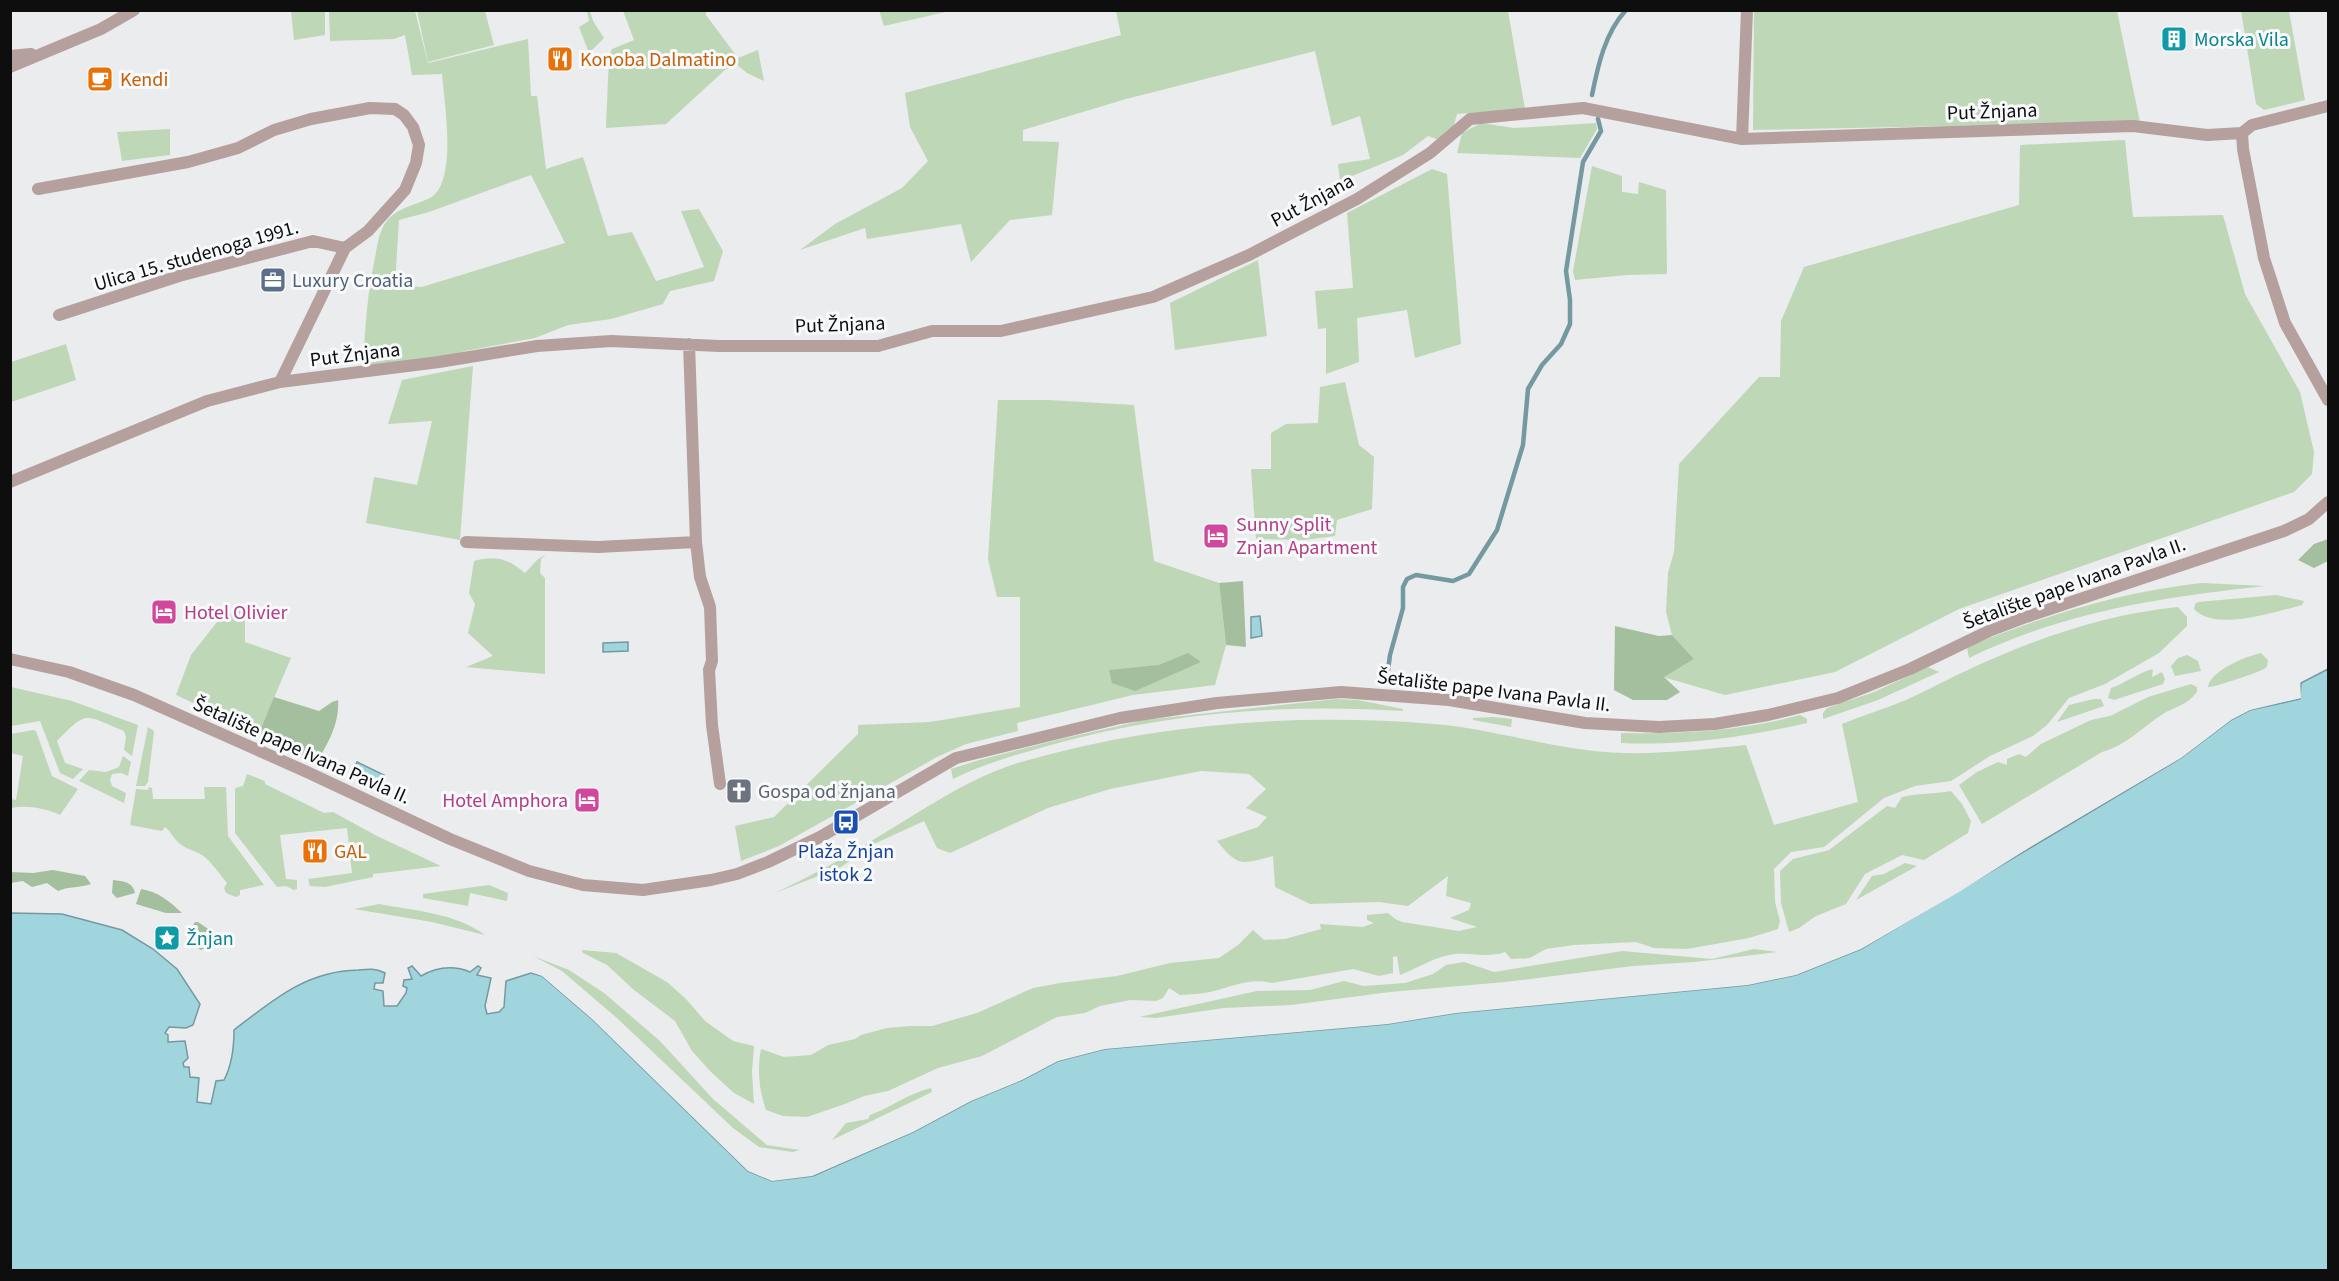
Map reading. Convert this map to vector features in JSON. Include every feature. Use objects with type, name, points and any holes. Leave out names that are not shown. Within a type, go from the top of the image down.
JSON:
[{"type":"street","points":[[10,67],[101,29],[134,10]]},
{"type":"street","points":[[1742,139],[1747,10]]},
{"type":"street","points":[[10,56],[41,54]]},
{"type":"street","points":[[2328,106],[2252,125],[2242,133],[2264,258],[2278,302],[2285,323],[2328,400]]},
{"type":"street","points":[[38,189],[188,162],[238,148],[274,130],[310,119],[370,108],[395,109],[404,115],[413,127],[419,145],[417,163],[405,190],[368,231],[345,248],[280,382]]},
{"type":"street","name":"Put Žnjana","points":[[10,482],[207,401],[280,382],[449,361],[537,346],[611,341],[878,346],[932,331],[1001,331],[1153,297],[1249,255],[1357,199],[1430,153],[1470,119],[1583,108],[1742,139],[2133,126],[2207,135],[2242,133]]},
{"type":"street","name":"Ulica 15. studenoga 1991.","points":[[59,315],[179,276],[313,241],[345,248]]},
{"type":"street","points":[[688,344],[696,542],[700,577],[710,607],[712,661],[709,670],[712,725],[720,784]]},
{"type":"street","name":"Šetalište pape Ivana Pavla II.","points":[[10,658],[69,672],[134,695],[450,839],[529,871],[583,885],[644,890],[677,887],[737,874],[776,859],[820,837],[956,759],[1069,729],[1155,711],[1341,692],[1449,700],[1585,723],[1622,726],[1715,724],[1768,715],[1829,700],[1871,686],[1989,631],[2026,617],[2284,531],[2309,519],[2328,502]]},
{"type":"street","points":[[466,542],[598,547],[696,542]]},
{"type":"green space","points":[[879,10],[950,10],[950,11],[884,26]]},
{"type":"green space","points":[[1754,10],[2117,11],[2140,122],[1753,130]]},
{"type":"green space","points":[[291,11],[325,11],[325,35],[294,40]]},
{"type":"green space","points":[[329,11],[415,11],[428,63],[528,39],[531,96],[537,96],[546,169],[583,157],[608,236],[632,232],[656,281],[704,267],[681,211],[699,209],[723,251],[714,281],[670,291],[663,304],[611,319],[568,325],[535,338],[451,355],[363,367],[368,299],[380,235],[392,216],[428,199],[438,191],[444,178],[447,161],[447,122],[442,74],[412,75],[405,35],[394,39],[330,41]],"holes":[[[531,175],[565,243],[422,287],[395,285],[399,220],[429,212]]]},
{"type":"green space","points":[[417,11],[485,11],[494,45],[428,62]]},
{"type":"green space","points":[[587,11],[590,11],[593,21],[604,38],[589,53],[579,27],[589,21]]},
{"type":"green space","points":[[623,11],[706,11],[706,15],[738,58],[758,50],[764,81],[747,73],[736,64],[725,70],[666,124],[606,128],[609,55],[612,49],[634,40]]},
{"type":"green space","points":[[1116,11],[1508,11],[1525,109],[1457,114],[1454,125],[1439,140],[1428,136],[1403,155],[1340,181],[1338,164],[1370,159],[1360,116],[1332,126],[1315,51],[1126,99],[1023,130],[1023,141],[1059,142],[1052,215],[1010,220],[971,262],[961,224],[867,239],[865,228],[800,250],[835,224],[902,188],[928,161],[910,127],[905,93],[1121,35]]},
{"type":"green space","points":[[2241,11],[2289,11],[2305,100],[2264,110],[2256,104]]},
{"type":"green space","points":[[1481,123],[1514,128],[1596,123],[1597,129],[1580,158],[1457,153],[1462,133]]},
{"type":"green space","points":[[170,129],[170,155],[122,161],[117,132]]},
{"type":"green space","points":[[2125,140],[2133,217],[2223,215],[2245,294],[2300,392],[2314,452],[2312,474],[2294,492],[1959,609],[1835,672],[1725,695],[1663,677],[1694,659],[1672,635],[1666,612],[1668,573],[1674,552],[1679,464],[1759,377],[1780,377],[1781,321],[1804,267],[2019,205],[2020,145]]},
{"type":"green space","points":[[1592,166],[1622,176],[1622,192],[1638,194],[1639,182],[1666,190],[1667,274],[1575,280],[1573,271]]},
{"type":"green space","points":[[1432,169],[1447,174],[1461,344],[1415,358],[1407,310],[1357,318],[1359,362],[1326,374],[1326,328],[1318,329],[1315,291],[1353,288],[1347,213]]},
{"type":"green space","points":[[1258,260],[1267,336],[1175,350],[1170,303]]},
{"type":"green space","points":[[66,344],[76,380],[11,402],[11,362]]},
{"type":"green space","points":[[473,366],[460,540],[366,523],[374,477],[417,485],[432,421],[388,424],[402,380]]},
{"type":"green space","points":[[1345,382],[1359,445],[1374,457],[1372,509],[1337,520],[1335,536],[1304,540],[1256,539],[1251,469],[1271,469],[1271,433],[1286,424],[1318,423],[1320,387]]},
{"type":"green space","points":[[998,400],[1048,400],[1134,405],[1154,561],[1219,583],[1226,645],[1215,685],[1133,695],[1017,723],[1018,731],[966,744],[937,757],[779,846],[741,861],[735,826],[774,817],[858,734],[858,725],[930,722],[1020,707],[1020,597],[997,597],[988,559]]},
{"type":"green space","points":[[2328,539],[2328,561],[2314,568],[2298,560],[2314,544]]},
{"type":"green space","points":[[546,554],[541,559],[540,573],[545,578],[545,674],[466,667],[493,656],[468,633],[475,604],[469,593],[474,561],[496,558],[508,561],[525,573]]},
{"type":"green space","points":[[1243,581],[1246,647],[1226,645],[1219,583]]},
{"type":"green space","points":[[2202,583],[2265,586],[2151,601],[2077,618],[2004,642],[1969,658],[1967,647],[2024,625],[2141,592]]},
{"type":"green space","points":[[2276,595],[2304,601],[2302,605],[2277,612],[2230,620],[2204,616],[2194,609],[2198,602]]},
{"type":"green space","points":[[245,607],[245,642],[291,658],[259,733],[176,695],[191,655],[221,617]]},
{"type":"green space","points":[[2178,607],[2187,617],[2187,626],[2159,653],[2105,684],[2069,698],[2047,725],[2033,736],[1990,756],[1951,781],[1915,786],[1884,798],[1824,847],[1791,852],[1774,869],[1775,902],[1780,921],[1778,929],[1749,938],[1687,949],[1654,948],[1636,942],[1574,945],[1546,949],[1530,958],[1511,959],[1505,952],[1491,955],[1456,954],[1437,959],[1400,975],[1397,956],[1393,957],[1393,973],[1379,976],[1353,969],[1272,983],[1248,982],[1199,994],[1180,995],[1169,988],[1163,998],[1156,1001],[1130,1000],[1100,1006],[1085,1013],[1057,1017],[982,1056],[938,1068],[888,1091],[864,1096],[807,1117],[783,1116],[766,1110],[759,1080],[761,1049],[784,1057],[811,1055],[828,1045],[887,1028],[932,1026],[977,1013],[1033,988],[1117,976],[1170,963],[1219,958],[1238,945],[1253,930],[1264,940],[1285,939],[1321,929],[1320,924],[1363,927],[1374,923],[1367,920],[1367,915],[1388,913],[1402,922],[1459,931],[1477,927],[1450,918],[1469,910],[1471,903],[1446,896],[1448,876],[1408,906],[1379,902],[1310,904],[1275,887],[1273,856],[1242,862],[1231,856],[1217,841],[1258,827],[1267,817],[1246,808],[1266,789],[1249,774],[1201,771],[1110,789],[1048,808],[950,853],[937,848],[924,821],[876,843],[841,867],[775,893],[869,843],[958,789],[1005,767],[1123,738],[1226,724],[1278,721],[1382,721],[1434,724],[1481,730],[1552,745],[1600,752],[1670,752],[1746,745],[1774,825],[1858,802],[1842,724],[1906,700],[1997,657],[2047,637],[2098,621]]},
{"type":"green space","points":[[1615,626],[1659,636],[1672,635],[1694,659],[1664,677],[1680,692],[1667,700],[1633,700],[1614,690]]},
{"type":"green space","points":[[1188,653],[1201,662],[1135,691],[1112,683],[1109,670],[1159,665]]},
{"type":"green space","points":[[2261,653],[2268,660],[2264,669],[2236,680],[2208,687],[2210,681],[2222,670],[2247,657]]},
{"type":"green space","points":[[2187,655],[2198,661],[2201,671],[2175,676],[2171,666],[2178,658]]},
{"type":"green space","points":[[1928,667],[1939,672],[1878,700],[1823,719],[1823,713],[1827,708],[1874,692]]},
{"type":"green space","points":[[2153,669],[2152,677],[2162,672],[2165,679],[2163,684],[2114,700],[2108,698],[2111,688]]},
{"type":"green space","points":[[2191,684],[2197,687],[2197,692],[2186,702],[2158,717],[2120,745],[2102,752],[1982,824],[1959,785],[1977,772],[1998,762],[2007,765],[2007,759],[2019,754],[2026,757],[2041,744],[2091,720],[2110,716],[2148,697]]},
{"type":"green space","points":[[11,687],[72,701],[138,725],[132,756],[124,750],[126,737],[124,731],[101,721],[87,718],[75,724],[57,741],[65,763],[83,769],[73,779],[60,773],[40,721],[11,726]]},
{"type":"green space","points":[[274,697],[319,711],[338,700],[335,725],[317,762],[259,733]]},
{"type":"green space","points":[[1336,699],[1358,700],[1403,709],[1403,711],[1313,708],[1179,718],[1135,725],[1047,746],[987,764],[953,779],[951,769],[1061,739],[1145,720]]},
{"type":"green space","points":[[2101,699],[2104,706],[2057,722],[2069,705]]},
{"type":"green space","points":[[1800,715],[1807,719],[1807,723],[1738,736],[1691,742],[1621,743],[1621,733],[1667,733],[1734,728]]},
{"type":"green space","points":[[1473,718],[1512,719],[1511,727],[1473,720]]},
{"type":"green space","points":[[148,727],[154,731],[148,782],[145,786],[136,786]]},
{"type":"green space","points":[[36,731],[52,776],[78,789],[60,815],[36,808],[11,808],[11,799],[16,800],[23,756],[11,753],[11,734]]},
{"type":"green space","points":[[123,756],[131,762],[128,776],[121,773],[112,774],[110,780],[112,786],[126,793],[124,803],[79,781],[89,770],[106,772],[119,767]]},
{"type":"green space","points":[[247,774],[265,781],[265,784],[324,813],[333,812],[441,866],[373,874],[373,877],[325,887],[310,886],[308,879],[352,873],[347,828],[280,835],[286,879],[297,880],[297,889],[286,886],[277,887],[235,833],[235,788],[243,786]]},
{"type":"green space","points":[[149,787],[152,788],[153,799],[205,799],[204,787],[226,787],[228,836],[264,885],[240,890],[240,895],[236,897],[226,893],[224,888],[227,883],[209,861],[180,844],[165,827],[162,831],[130,825],[136,789],[148,790]]},
{"type":"green space","points":[[1951,791],[1962,804],[1971,821],[1968,833],[1924,860],[1902,855],[1865,874],[1846,904],[1816,916],[1789,932],[1781,903],[1780,871],[1793,859],[1829,850],[1887,806],[1895,808],[1902,797]]},
{"type":"green space","points":[[1905,863],[1917,866],[1856,900],[1872,876],[1884,874]]},
{"type":"green space","points":[[53,870],[85,876],[91,884],[58,891],[47,883],[32,887],[23,881],[11,883],[11,872],[33,873]]},
{"type":"green space","points":[[113,880],[130,884],[135,893],[117,898],[112,893]]},
{"type":"green space","points":[[489,885],[508,893],[507,901],[470,893],[468,906],[423,898],[423,894]]},
{"type":"green space","points":[[141,889],[153,892],[182,913],[166,913],[136,904]]},
{"type":"green space","points":[[379,904],[448,917],[485,935],[432,922],[354,909]]},
{"type":"green space","points":[[195,922],[214,933],[211,945],[201,950],[193,945],[189,931]]},
{"type":"green space","points":[[1754,949],[1778,952],[1694,962],[1633,966],[1505,982],[1390,992],[1291,1005],[1224,1008],[1156,1018],[1139,1017],[1257,991],[1310,990],[1344,981],[1364,986],[1405,983],[1433,974],[1446,965],[1464,962],[1494,972],[1622,951],[1712,959]]},
{"type":"green space","points":[[582,950],[616,953],[667,982],[705,1021],[733,1041],[754,1046],[752,1072],[754,1104],[734,1093],[711,1072],[692,1051],[675,1021],[634,990],[607,965],[583,953]]},
{"type":"green space","points":[[533,956],[569,970],[604,993],[660,1041],[713,1099],[767,1145],[800,1150],[793,1152],[759,1147],[733,1128],[618,1019],[562,971]]},
{"type":"green space","points":[[931,1088],[932,1092],[832,1140],[846,1123],[868,1119],[870,1115]]},
{"type":"water","points":[[1260,616],[1262,636],[1251,638],[1251,617]]},
{"type":"water","points":[[628,642],[628,651],[603,652],[603,643]]},
{"type":"water","points":[[2328,669],[2328,1270],[11,1270],[11,913],[62,914],[122,930],[153,949],[177,969],[200,1004],[193,1025],[186,1028],[169,1027],[165,1033],[168,1035],[168,1042],[185,1041],[188,1058],[183,1063],[184,1067],[189,1067],[190,1077],[199,1078],[197,1102],[211,1104],[216,1081],[224,1080],[229,1068],[234,1030],[277,998],[306,982],[339,972],[378,970],[385,973],[383,983],[375,983],[374,989],[383,991],[384,1006],[397,1006],[406,993],[407,988],[403,986],[404,980],[412,979],[408,968],[412,966],[421,976],[445,968],[457,968],[470,972],[478,966],[481,968],[477,975],[491,978],[485,1006],[487,1014],[499,1012],[504,1007],[506,981],[531,973],[542,976],[592,1019],[748,1171],[772,1181],[813,1176],[913,1132],[971,1101],[1022,1080],[1058,1061],[1105,1049],[1388,1024],[1456,1013],[1748,985],[1796,975],[1861,949],[2181,758],[2231,720],[2250,710],[2300,699],[2301,683]]},
{"type":"water","points":[[357,762],[384,775],[380,783],[353,770]]},
{"type":"pier","points":[[2300,680],[2301,698],[2250,710],[2231,720],[2181,758],[2038,842],[1959,892],[1861,949],[1796,975],[1748,985],[1456,1013],[1388,1024],[1105,1049],[1058,1061],[1022,1080],[971,1101],[913,1132],[812,1176],[772,1181],[748,1171],[592,1019],[542,976],[528,971],[544,974],[594,1017],[750,1169],[773,1178],[812,1173],[912,1129],[970,1098],[1021,1077],[1057,1058],[1104,1046],[1388,1021],[1456,1010],[1748,982],[1795,973],[1859,946],[1958,889],[2179,755],[2230,717],[2249,707],[2298,696]]},
{"type":"waterway","points":[[1592,95],[1608,39],[1626,10]]},
{"type":"waterway","points":[[1387,678],[1390,655],[1403,608],[1403,587],[1407,579],[1416,575],[1453,581],[1469,574],[1497,530],[1523,445],[1528,389],[1542,365],[1561,344],[1570,324],[1570,300],[1566,271],[1583,162],[1601,131],[1598,119]]},
{"type":"place","name":"Morska Vila","points":[[2174,39]]},
{"type":"place","name":"Konoba Dalmatino","points":[[560,59]]},
{"type":"place","name":"Kendi","points":[[100,79]]},
{"type":"place","name":"Luxury Croatia","points":[[273,280]]},
{"type":"place","name":"Sunny Split Znjan Apartment","points":[[1216,536]]},
{"type":"place","name":"Hotel Olivier","points":[[164,612]]},
{"type":"place","name":"Gospa od žnjana","points":[[739,791]]},
{"type":"place","name":"Hotel Amphora","points":[[587,800]]},
{"type":"place","name":"Plaža Žnjan istok 2","points":[[846,822]]},
{"type":"place","name":"GAL","points":[[315,851]]},
{"type":"place","name":"Žnjan","points":[[167,938]]}]
